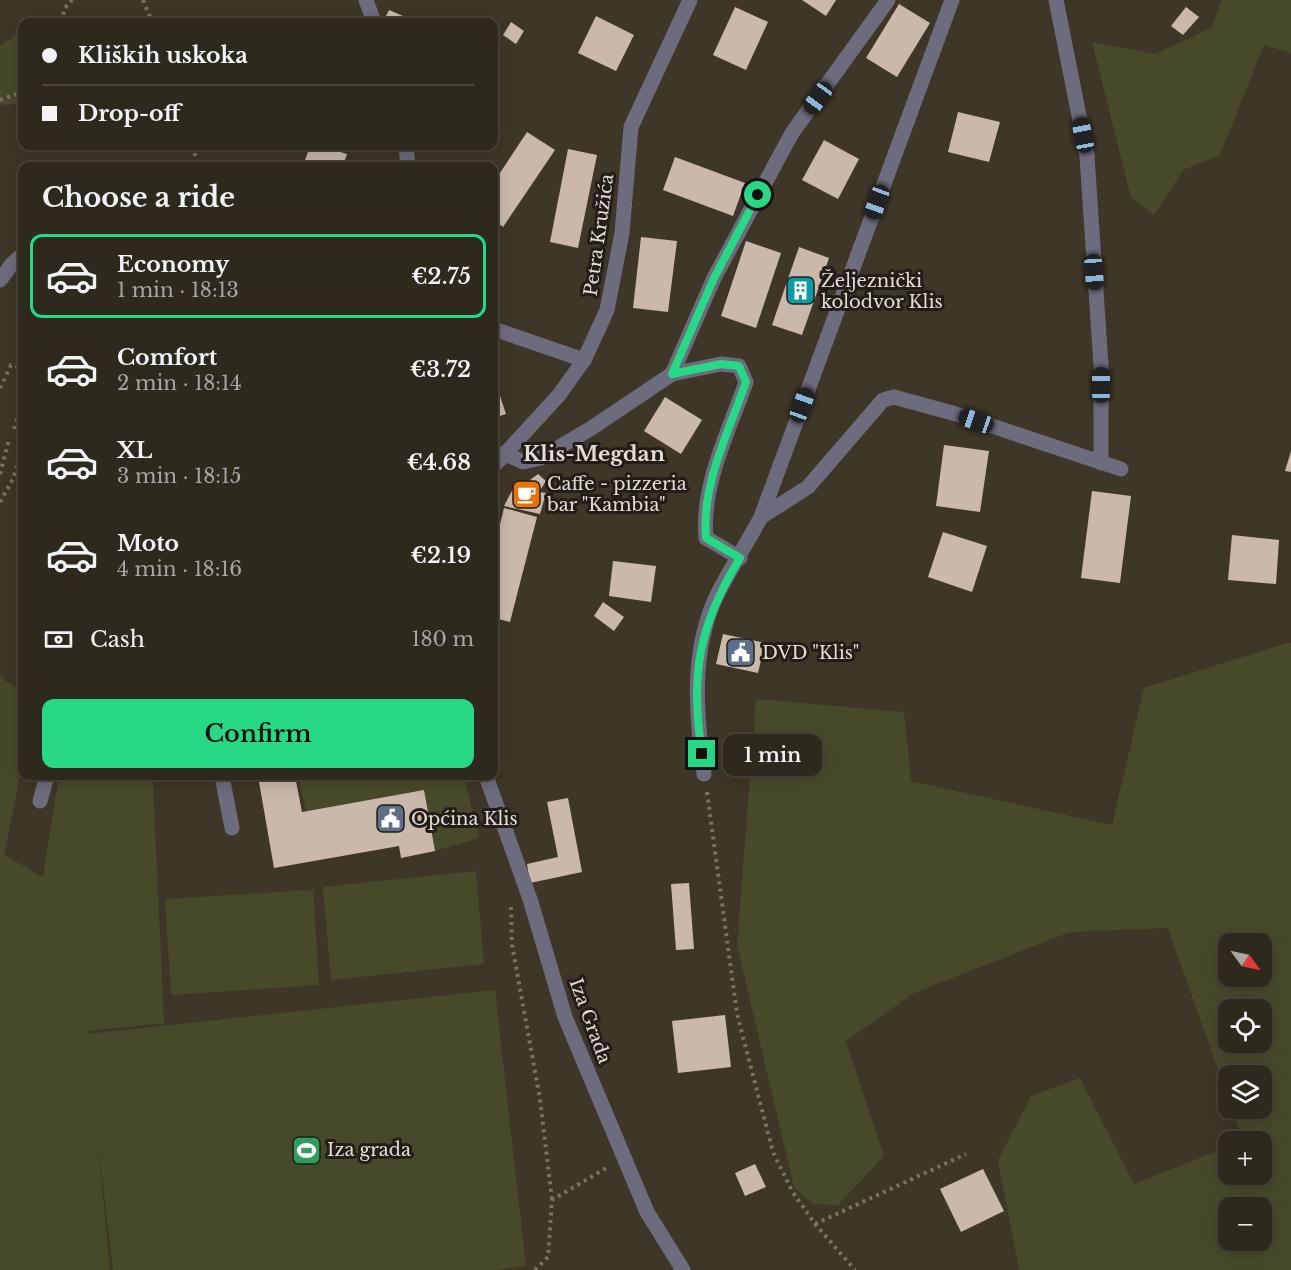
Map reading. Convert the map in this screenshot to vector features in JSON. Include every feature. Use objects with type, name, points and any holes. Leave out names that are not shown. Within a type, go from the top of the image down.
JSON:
[{"type":"street","points":[[366,0],[373,18]]},
{"type":"street","name":"Petra Kružića","points":[[498,461],[559,395],[584,360],[608,310],[622,233],[631,127],[690,0]]},
{"type":"street","points":[[672,374],[714,278],[792,134],[888,0]]},
{"type":"street","points":[[704,774],[696,714],[700,647],[717,595],[740,558],[761,517],[952,0]]},
{"type":"street","points":[[1056,0],[1087,156],[1101,365],[1101,463]]},
{"type":"street","points":[[0,280],[18,259]]},
{"type":"street","points":[[498,330],[584,360]]},
{"type":"street","points":[[504,453],[523,462],[541,458],[591,429],[672,374],[721,364],[739,366],[746,382],[716,468],[704,515],[706,538],[740,558]]},
{"type":"street","points":[[761,517],[808,487],[883,400],[894,397],[956,414],[1121,469]]},
{"type":"street","points":[[40,801],[46,780]]},
{"type":"street","points":[[223,780],[232,828]]},
{"type":"street","name":"Iza Grada","points":[[487,780],[530,899],[565,1017],[647,1212],[683,1270]]},
{"type":"path","points":[[62,18],[65,8],[72,0]]},
{"type":"path","points":[[143,0],[150,18]]},
{"type":"path","points":[[0,100],[18,93]]},
{"type":"path","points":[[0,387],[10,365],[18,367]]},
{"type":"path","points":[[14,429],[18,416]]},
{"type":"path","points":[[0,474],[9,440]]},
{"type":"path","points":[[0,502],[18,464]]},
{"type":"path","points":[[704,774],[737,1014],[773,1152],[792,1191],[815,1224],[855,1270]]},
{"type":"path","points":[[512,945],[540,1099],[552,1200],[548,1257],[535,1270]]},
{"type":"path","points":[[815,1224],[966,1154]]},
{"type":"path","points":[[552,1200],[624,1159]]},
{"type":"green space","points":[[1222,0],[1291,0],[1291,53],[1264,45],[1220,155],[1183,170],[1154,215],[1131,197],[1092,42],[1155,54],[1211,28]]},
{"type":"green space","points":[[18,33],[18,103],[0,105],[0,46]]},
{"type":"green space","points":[[1291,643],[1291,1270],[1019,1270],[998,1160],[1031,1096],[1080,1078],[1134,1184],[1218,1151],[1218,1185],[1272,1185],[1272,1131],[1240,1131],[1235,1119],[1272,1119],[1272,1065],[1218,1065],[1218,1070],[1168,928],[1070,932],[914,993],[846,1041],[884,1156],[838,1205],[812,1204],[794,1187],[737,945],[756,699],[904,712],[911,781],[1112,825],[1144,688]]},
{"type":"green space","name":"Iza grada","points":[[0,677],[18,689],[19,780],[4,855],[43,877],[58,780],[154,780],[164,1023],[87,1031],[87,1034],[495,990],[526,1266],[493,1270],[113,1270],[98,1141],[110,1270],[0,1270]]},
{"type":"green space","points":[[299,780],[465,780],[479,838],[435,851],[424,790],[306,811]]},
{"type":"green space","points":[[476,871],[484,964],[331,980],[323,887]]},
{"type":"green space","points":[[313,890],[319,985],[171,995],[165,899]]},
{"type":"building","points":[[802,0],[836,0],[826,16]]},
{"type":"building","points":[[899,4],[930,23],[897,77],[866,58]]},
{"type":"building","points":[[735,7],[768,22],[746,70],[713,55]]},
{"type":"building","points":[[1186,7],[1199,17],[1183,35],[1171,26]]},
{"type":"building","points":[[389,10],[408,18],[385,18]]},
{"type":"building","points":[[596,16],[634,35],[616,71],[578,53]]},
{"type":"building","points":[[511,22],[524,31],[516,44],[503,35]]},
{"type":"building","points":[[958,112],[1000,122],[989,162],[948,152]]},
{"type":"building","points":[[527,132],[555,150],[503,227],[498,223],[498,176]]},
{"type":"building","points":[[824,140],[859,159],[838,199],[802,180]]},
{"type":"building","points":[[568,149],[597,155],[578,248],[550,242]]},
{"type":"building","points":[[309,150],[334,150],[347,154],[344,162],[304,162]]},
{"type":"building","points":[[675,157],[745,183],[733,216],[663,190]]},
{"type":"building","points":[[641,237],[677,241],[668,312],[633,308]]},
{"type":"building","points":[[746,241],[781,253],[756,328],[721,316]]},
{"type":"building","name":"Željeznički kolodvor Klis","points":[[799,247],[829,258],[802,335],[772,325]]},
{"type":"building","points":[[498,390],[506,414],[498,417]]},
{"type":"building","points":[[665,397],[702,420],[681,454],[644,431]]},
{"type":"building","points":[[944,445],[989,451],[980,512],[936,506]]},
{"type":"building","points":[[1291,451],[1291,472],[1285,471]]},
{"type":"building","points":[[538,474],[546,481],[539,492],[546,493],[540,514],[504,506],[515,485],[522,486]]},
{"type":"building","points":[[1092,491],[1131,496],[1120,583],[1081,578]]},
{"type":"building","points":[[504,508],[537,517],[510,622],[498,619],[498,533]]},
{"type":"building","points":[[943,532],[987,546],[972,592],[928,577]]},
{"type":"building","points":[[1232,535],[1279,540],[1276,584],[1228,580]]},
{"type":"building","points":[[613,561],[656,566],[651,602],[609,596]]},
{"type":"building","points":[[603,602],[624,617],[614,631],[594,616]]},
{"type":"building","name":"DVD \"Klis\"","points":[[723,634],[765,643],[758,673],[716,664]]},
{"type":"building","points":[[259,780],[296,780],[302,812],[424,790],[435,851],[401,858],[399,846],[274,868]]},
{"type":"building","points":[[568,798],[582,872],[530,883],[527,864],[558,857],[547,802]]},
{"type":"building","points":[[689,883],[694,949],[676,950],[671,884]]},
{"type":"building","points":[[725,1015],[731,1067],[678,1073],[672,1021]]},
{"type":"building","points":[[755,1164],[766,1187],[745,1196],[735,1173]]},
{"type":"building","points":[[983,1169],[1004,1211],[961,1232],[940,1189]]},
{"type":"place","name":"Željeznički kolodvor Klis","points":[[800,291]]},
{"type":"place","name":"Caffe - pizzeria bar \"Kambia\"","points":[[526,494]]},
{"type":"place","name":"DVD \"Klis\"","points":[[741,653]]},
{"type":"place","name":"Općina Klis","points":[[390,819]]},
{"type":"place","name":"Iza grada","points":[[306,1150]]},
{"type":"district","name":"Klis-Megdan","points":[[594,454]]},
{"type":"route","points":[[702,754],[696,714],[700,647],[717,595],[740,558],[706,538],[704,515],[716,468],[746,382],[739,366],[721,364],[672,374],[714,278],[758,195]]}]
